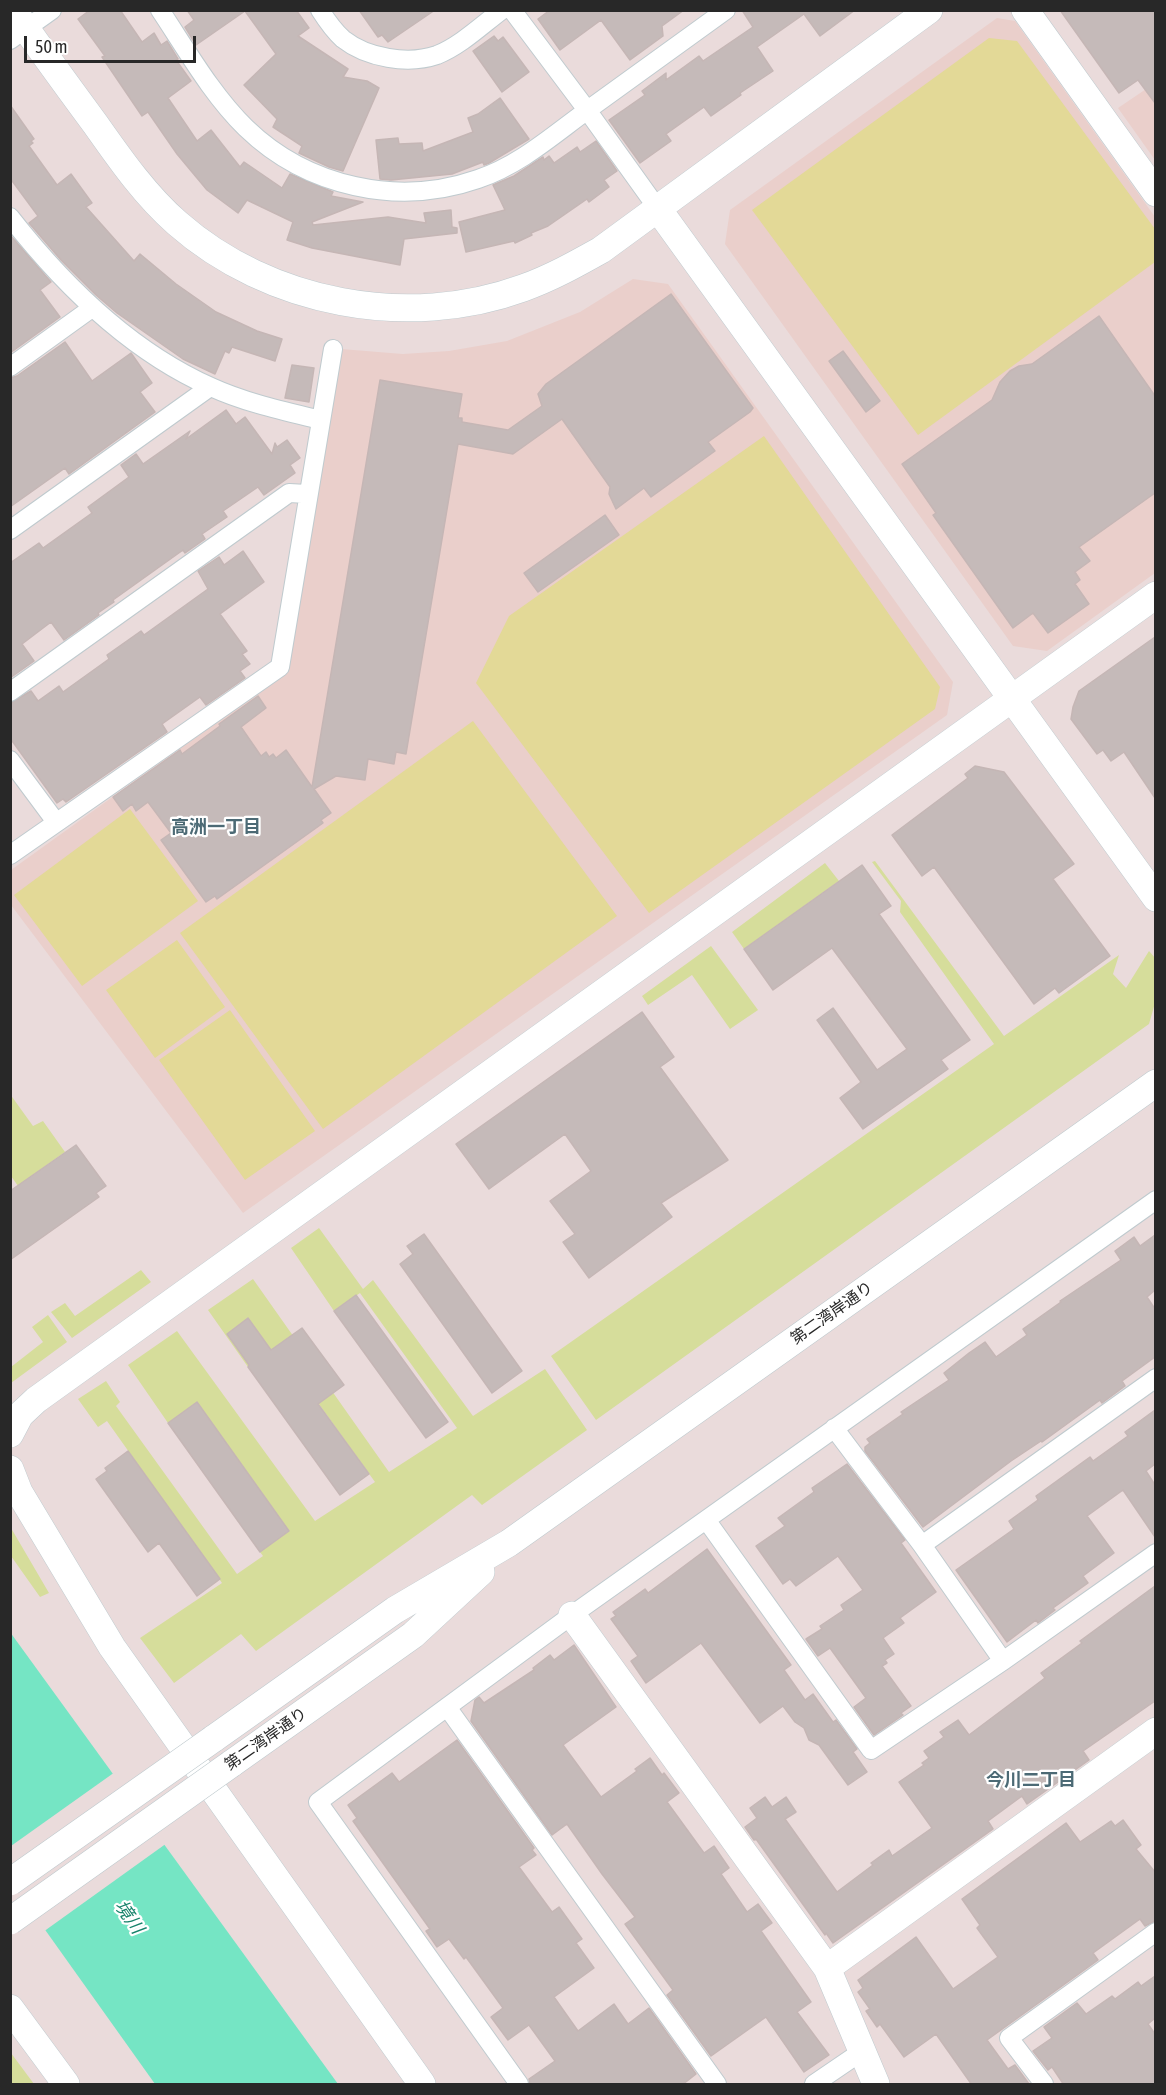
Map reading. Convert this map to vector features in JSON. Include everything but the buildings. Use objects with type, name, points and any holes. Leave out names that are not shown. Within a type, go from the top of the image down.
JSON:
[{"type":"street","points":[[52,10],[16,26],[157,204],[176,222],[219,254],[267,279],[298,291],[363,306],[396,308],[455,304],[492,298],[557,274],[601,250],[929,10]]},
{"type":"street","points":[[160,10],[225,104],[247,129],[278,154],[316,175],[358,187],[400,192],[459,185],[480,179],[530,154],[726,10]]},
{"type":"street","points":[[320,10],[332,28],[344,40],[361,50],[400,60],[436,55],[457,43],[502,10]]},
{"type":"street","points":[[512,10],[587,110],[1155,898]]},
{"type":"street","points":[[1026,10],[1155,193]]},
{"type":"street","points":[[10,217],[40,255],[92,308],[156,357],[210,387],[275,409],[321,420]]},
{"type":"street","points":[[10,367],[92,308]]},
{"type":"street","points":[[10,855],[279,667],[333,348]]},
{"type":"street","points":[[10,530],[210,387]]},
{"type":"street","points":[[10,692],[289,493],[308,494]]},
{"type":"street","points":[[10,1434],[20,1415],[36,1400],[1155,595]]},
{"type":"street","points":[[10,760],[56,822]]},
{"type":"street","name":"第二湾岸通り","points":[[10,1882],[395,1610],[509,1543],[1155,1083]]},
{"type":"street","points":[[519,2085],[318,1802],[572,1615],[1155,1200]]},
{"type":"street","points":[[922,1545],[1155,1378]]},
{"type":"street","points":[[834,1428],[922,1545],[1003,1661]]},
{"type":"street","points":[[10,1469],[19,1492],[112,1647],[422,2085]]},
{"type":"street","points":[[706,1521],[871,1750],[1003,1661],[1155,1553]]},
{"type":"street","name":"第二湾岸通り","points":[[10,1921],[413,1635],[509,1543]]},
{"type":"street","points":[[572,1615],[827,1968],[876,2085]]},
{"type":"street","points":[[447,1707],[717,2085]]},
{"type":"street","points":[[827,1968],[1155,1731]]},
{"type":"street","points":[[1044,2085],[1009,2038],[1155,1932]]},
{"type":"street","points":[[10,2008],[66,2085]]},
{"type":"street","points":[[814,2085],[861,2052]]},
{"type":"shaded area","points":[[997,18],[1015,21],[1155,217],[1155,573],[1047,651],[1013,646],[725,244],[730,210]]},
{"type":"shaded area","points":[[989,38],[1017,41],[1155,229],[1155,262],[918,435],[752,210]]},
{"type":"shaded area","points":[[1155,83],[1155,160],[1118,108]]},
{"type":"shaded area","points":[[633,279],[668,284],[953,682],[947,715],[243,1213],[11,905],[11,870],[289,670],[341,349],[403,354],[449,351],[507,341],[580,312]]},
{"type":"shaded area","points":[[764,436],[940,687],[935,709],[649,913],[476,683],[509,616]]},
{"type":"shaded area","points":[[473,721],[617,916],[323,1129],[180,933]]},
{"type":"shaded area","points":[[130,809],[198,901],[82,986],[14,895]]},
{"type":"shaded area","points":[[875,861],[1004,1036],[1119,955],[1113,974],[1126,988],[1149,951],[1156,959],[1155,1003],[1149,1024],[596,1420],[551,1356],[994,1044],[900,912],[901,901],[872,862]]},
{"type":"shaded area","points":[[825,863],[839,881],[744,949],[732,932]]},
{"type":"shaded area","points":[[177,940],[225,1007],[155,1058],[106,990]]},
{"type":"shaded area","points":[[711,946],[758,1010],[730,1029],[692,975],[648,1005],[642,996]]},
{"type":"shaded area","points":[[230,1010],[315,1131],[245,1180],[159,1060]]},
{"type":"shaded area","points":[[10,1094],[33,1126],[43,1121],[65,1152],[18,1186],[11,1176]]},
{"type":"shaded area","points":[[319,1228],[363,1289],[373,1280],[473,1416],[545,1369],[587,1430],[482,1505],[472,1495],[256,1651],[241,1634],[174,1683],[140,1638],[222,1583],[107,1421],[98,1427],[78,1399],[106,1381],[120,1402],[116,1406],[237,1574],[263,1556],[260,1552],[289,1531],[197,1403],[168,1423],[128,1365],[177,1331],[315,1521],[375,1482],[277,1346],[248,1367],[208,1310],[253,1279],[389,1472],[457,1428],[360,1293],[334,1311],[291,1248]]},
{"type":"shaded area","points":[[141,1270],[151,1282],[72,1338],[51,1312],[65,1303],[75,1316]]},
{"type":"shaded area","points":[[48,1315],[67,1342],[11,1383],[11,1367],[43,1342],[32,1327]]},
{"type":"shaded area","points":[[10,1528],[49,1593],[40,1597],[11,1556]]},
{"type":"shaded area","points":[[11,2053],[34,2084],[11,2084]]},
{"type":"water","name":"境川","points":[[10,1632],[338,2084],[155,2084],[11,1882]]},
{"type":"pier","points":[[115,1772],[167,1843],[43,1932],[10,1887],[11,1846]]},
{"type":"district","name":"高洲一丁目","points":[[216,827]]},
{"type":"district","name":"今川二丁目","points":[[1031,1780]]}]
